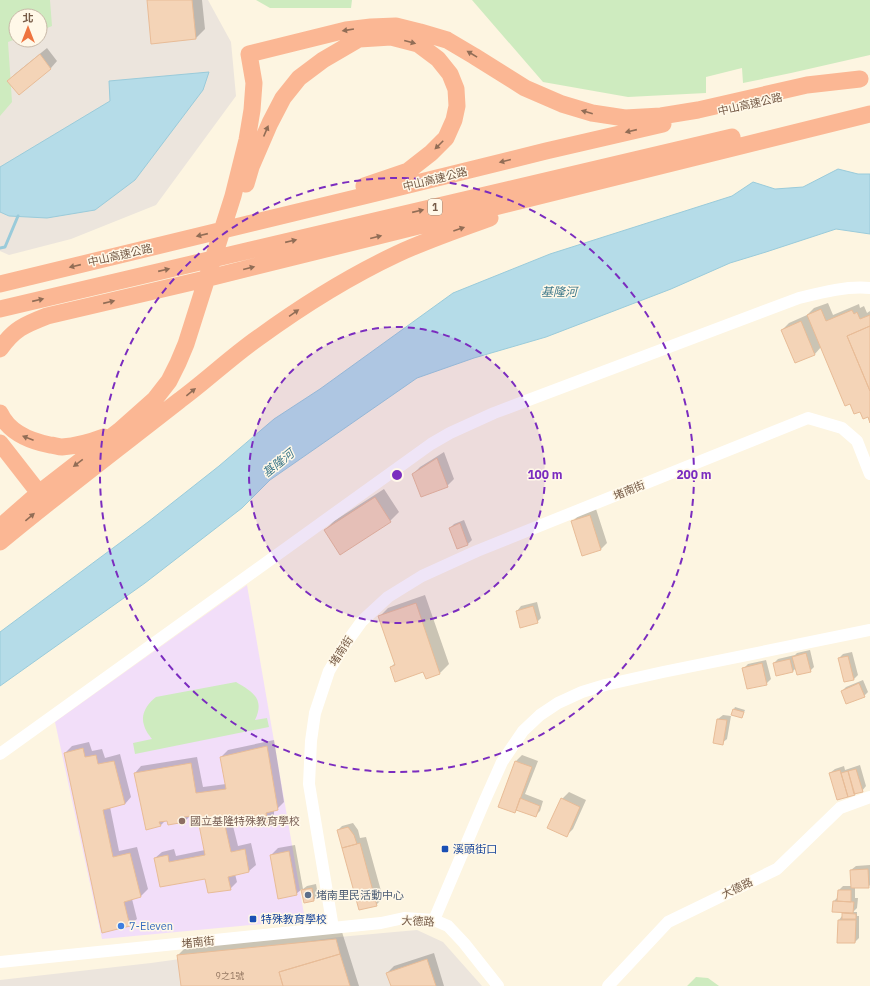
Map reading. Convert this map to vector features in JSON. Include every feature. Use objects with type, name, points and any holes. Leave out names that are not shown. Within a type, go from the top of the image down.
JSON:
[{"type":"highway","points":[[237,198],[252,110],[254,83],[249,54],[346,30],[396,26],[447,40],[525,88],[562,104],[592,113],[625,118],[661,116],[698,110],[807,85],[865,78]]},
{"type":"highway","points":[[0,526],[43,498],[164,404],[177,387],[194,350],[203,304],[237,198],[270,123],[283,98],[299,78],[323,60],[359,39],[391,37],[418,44],[438,59],[450,74],[456,89],[457,106],[454,120],[446,138],[431,153],[408,171],[367,185],[312,200],[279,217]]},
{"type":"highway","name":"中山高速公路","points":[[0,284],[546,151],[865,78]]},
{"type":"highway","name":"1","points":[[0,309],[870,104]]},
{"type":"highway","points":[[0,349],[16,331],[30,322],[47,316],[194,282],[870,114]]},
{"type":"highway","points":[[0,413],[8,426],[21,436],[40,443],[62,447],[123,436],[182,399],[256,338],[300,308],[398,254],[448,233],[514,210],[589,192],[713,153]]},
{"type":"highway","points":[[0,444],[43,498]]},
{"type":"highway","points":[[0,542],[43,498]]},
{"type":"street","points":[[0,754],[431,444],[450,433],[494,413],[799,298],[841,288],[870,288]]},
{"type":"street","name":"堵南街","points":[[0,962],[333,928],[309,784],[311,741],[315,714],[329,671],[344,646],[362,621],[388,597],[422,576],[476,551],[808,418],[842,428],[857,442],[870,474]]},
{"type":"street","points":[[434,920],[502,762],[523,731],[540,715],[558,703],[582,692],[605,685],[870,630]]},
{"type":"street","name":"大德路","points":[[608,986],[668,922],[777,869],[840,808],[870,797]]},
{"type":"street","name":"大德路","points":[[333,928],[381,923],[404,918],[434,920],[448,926],[464,943],[498,986]]},
{"type":"shaded area","points":[[0,0],[208,0],[231,42],[236,96],[156,205],[71,239],[9,255],[0,251]]},
{"type":"shaded area","name":"國立基隆特殊教育學校","points":[[247,585],[305,920],[102,939],[55,722]]},
{"type":"shaded area","points":[[417,930],[443,942],[482,986],[0,986],[0,980],[151,963],[339,937]]},
{"type":"green space","points":[[0,0],[50,0],[52,26],[48,28],[48,8],[8,8],[8,48],[12,102],[0,116]]},
{"type":"green space","points":[[256,0],[352,0],[351,8],[270,8]]},
{"type":"green space","points":[[472,0],[870,0],[870,55],[743,83],[742,68],[706,77],[706,93],[628,97],[543,82]]},
{"type":"green space","points":[[236,682],[248,689],[256,697],[259,707],[255,720],[267,718],[269,727],[135,754],[133,743],[152,739],[145,729],[143,717],[150,702],[156,697]]},
{"type":"green space","points":[[696,977],[708,978],[719,986],[687,986]]},
{"type":"water","points":[[209,72],[203,90],[135,180],[95,210],[47,218],[9,216],[0,212],[0,167],[110,101],[109,81]]},
{"type":"water","name":"基隆河","points":[[838,169],[858,174],[870,174],[870,234],[836,229],[730,263],[671,289],[546,337],[474,358],[417,378],[270,480],[242,508],[145,583],[0,686],[0,632],[148,522],[219,466],[274,419],[320,389],[453,293],[550,254],[732,196],[753,182],[775,189],[803,187]]},
{"type":"building","points":[[147,0],[192,0],[196,39],[151,44]]},
{"type":"building","points":[[40,54],[51,69],[19,95],[7,81]]},
{"type":"building","points":[[821,309],[826,321],[852,310],[854,314],[857,312],[860,319],[870,315],[870,326],[847,336],[870,391],[870,423],[868,417],[863,419],[860,412],[854,414],[850,404],[845,406],[807,315]]},
{"type":"building","points":[[801,321],[815,355],[795,363],[781,330]]},
{"type":"building","points":[[870,326],[870,391],[847,336]]},
{"type":"building","points":[[437,458],[448,487],[421,497],[412,474]]},
{"type":"building","points":[[375,497],[391,522],[340,555],[324,530]]},
{"type":"building","points":[[590,515],[601,550],[582,556],[571,521]]},
{"type":"building","points":[[460,523],[468,545],[457,549],[449,528]]},
{"type":"building","points":[[416,603],[440,674],[426,679],[423,672],[395,682],[390,667],[395,665],[378,616]]},
{"type":"building","points":[[533,606],[538,623],[520,628],[516,611]]},
{"type":"building","points":[[806,653],[811,672],[797,675],[792,657]]},
{"type":"building","points":[[848,656],[854,680],[844,682],[838,658]]},
{"type":"building","points":[[790,659],[793,672],[776,676],[773,663]]},
{"type":"building","points":[[762,663],[767,685],[747,689],[742,668]]},
{"type":"building","points":[[859,683],[865,697],[846,704],[841,691]]},
{"type":"building","points":[[733,709],[744,712],[742,718],[731,715]]},
{"type":"building","points":[[717,719],[727,720],[723,745],[713,743]]},
{"type":"building","points":[[267,746],[278,810],[266,813],[268,822],[250,825],[248,816],[224,821],[231,852],[245,849],[249,872],[228,877],[231,890],[208,893],[205,879],[160,887],[154,858],[168,855],[169,862],[205,855],[197,815],[184,817],[185,822],[168,825],[167,821],[159,822],[161,826],[146,830],[134,773],[191,763],[196,793],[226,789],[220,757]]},
{"type":"building","points":[[83,748],[85,757],[96,755],[98,764],[114,761],[125,804],[103,810],[113,857],[130,853],[141,897],[124,902],[130,926],[102,933],[64,753]]},
{"type":"building","points":[[515,761],[532,767],[515,813],[498,807]]},
{"type":"building","points":[[856,769],[863,792],[854,794],[848,771]]},
{"type":"building","points":[[840,770],[848,797],[837,800],[829,773]]},
{"type":"building","points":[[848,771],[855,795],[848,797],[841,773]]},
{"type":"building","points":[[520,798],[540,806],[536,817],[516,810]]},
{"type":"building","points":[[561,798],[580,807],[567,837],[547,828]]},
{"type":"building","points":[[348,827],[354,835],[357,844],[342,848],[337,830]]},
{"type":"building","points":[[360,843],[377,906],[359,910],[342,848]]},
{"type":"building","points":[[289,851],[297,895],[278,899],[270,855]]},
{"type":"building","points":[[868,869],[869,888],[851,888],[850,870]]},
{"type":"building","name":"堵南里民活動中心","points":[[312,888],[314,901],[304,903],[301,890]]},
{"type":"building","points":[[838,890],[851,890],[851,902],[837,901]]},
{"type":"building","points":[[833,901],[854,902],[853,913],[832,912]]},
{"type":"building","points":[[842,913],[856,914],[856,919],[842,919]]},
{"type":"building","points":[[838,920],[856,920],[855,943],[837,943]]},
{"type":"building","points":[[336,939],[340,954],[279,972],[283,986],[181,986],[177,955]]},
{"type":"building","points":[[340,954],[350,986],[283,986],[279,972]]},
{"type":"building","points":[[427,959],[436,986],[391,986],[386,973]]},
{"type":"waterway","points":[[0,248],[5,247],[18,216]]},
{"type":"place","name":"國立基隆特殊教育學校","points":[[182,821]]},
{"type":"place","name":"溪頭街口","points":[[445,849]]},
{"type":"place","name":"堵南里民活動中心","points":[[308,895]]},
{"type":"place","name":"特殊教育學校","points":[[253,919]]},
{"type":"place","name":"7-Eleven","points":[[121,926]]}]
